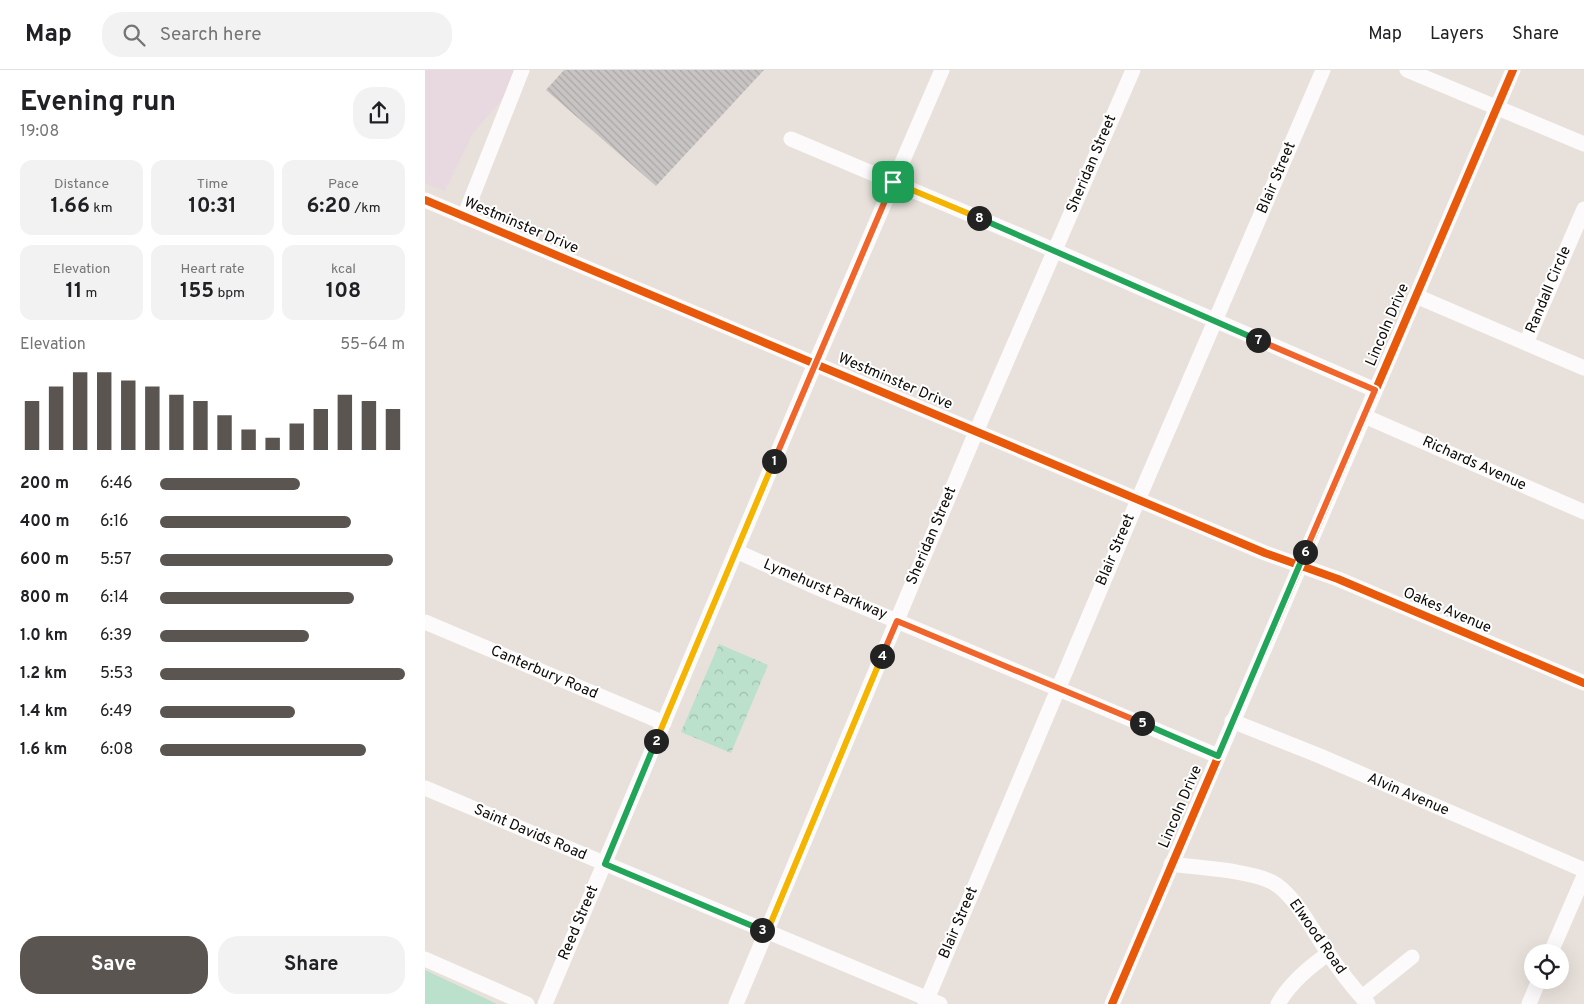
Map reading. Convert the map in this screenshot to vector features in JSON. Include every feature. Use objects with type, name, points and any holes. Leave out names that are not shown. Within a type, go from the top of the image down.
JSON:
[{"type":"street","points":[[464,217],[522,70]]},
{"type":"street","name":"Reed Street","points":[[545,1004],[815,364],[942,70]]},
{"type":"street","name":"Sheridan Street","points":[[736,1004],[976,432],[1133,70]]},
{"type":"street","name":"Blair Street","points":[[931,1002],[1058,688],[1323,70]]},
{"type":"street","points":[[1407,70],[1584,144]]},
{"type":"street","name":"Lincoln Drive","points":[[1112,1004],[1513,70]]},
{"type":"street","points":[[791,139],[1375,390]]},
{"type":"street","name":"Westminster Drive","points":[[425,200],[1138,500],[1265,553],[1299,565]]},
{"type":"street","name":"Randall Circle","points":[[1526,343],[1584,209]]},
{"type":"street","name":"Randall Circle","points":[[1416,296],[1584,368]]},
{"type":"street","name":"Richards Avenue","points":[[1364,416],[1584,512]]},
{"type":"street","name":"Lymehurst Parkway","points":[[736,551],[1218,756]]},
{"type":"street","name":"Oakes Avenue","points":[[1299,565],[1338,579],[1584,683]]},
{"type":"street","name":"Canterbury Road","points":[[425,622],[664,723]]},
{"type":"street","name":"Alvin Avenue","points":[[1232,721],[1320,756],[1584,870]]},
{"type":"street","name":"Saint Davids Road","points":[[425,788],[931,1002]]},
{"type":"street","name":"Elwood Road","points":[[1171,864],[1246,874],[1271,882],[1279,887],[1295,903],[1328,954],[1365,1001]]},
{"type":"street","points":[[1554,944],[1584,876]]},
{"type":"street","points":[[1278,1004],[1298,978],[1328,954]]},
{"type":"street","points":[[1365,1001],[1411,956]]},
{"type":"street","points":[[425,959],[527,1004]]},
{"type":"street","points":[[1529,1004],[1535,989]]},
{"type":"shaded area","points":[[425,70],[528,70],[473,133],[445,191],[425,183]]},
{"type":"green space","points":[[719,644],[768,665],[731,753],[681,732]]},
{"type":"green space","points":[[425,970],[497,1004],[425,1004]]},
{"type":"building","points":[[564,70],[764,70],[656,186],[546,90]]},
{"type":"cycle path","points":[[1112,1004],[1513,70]]},
{"type":"cycle path","points":[[425,200],[1265,553],[1338,579],[1584,683]]},
{"type":"route","points":[[893,182],[1375,390],[1218,756],[897,621],[767,932],[605,864],[893,182]]}]
